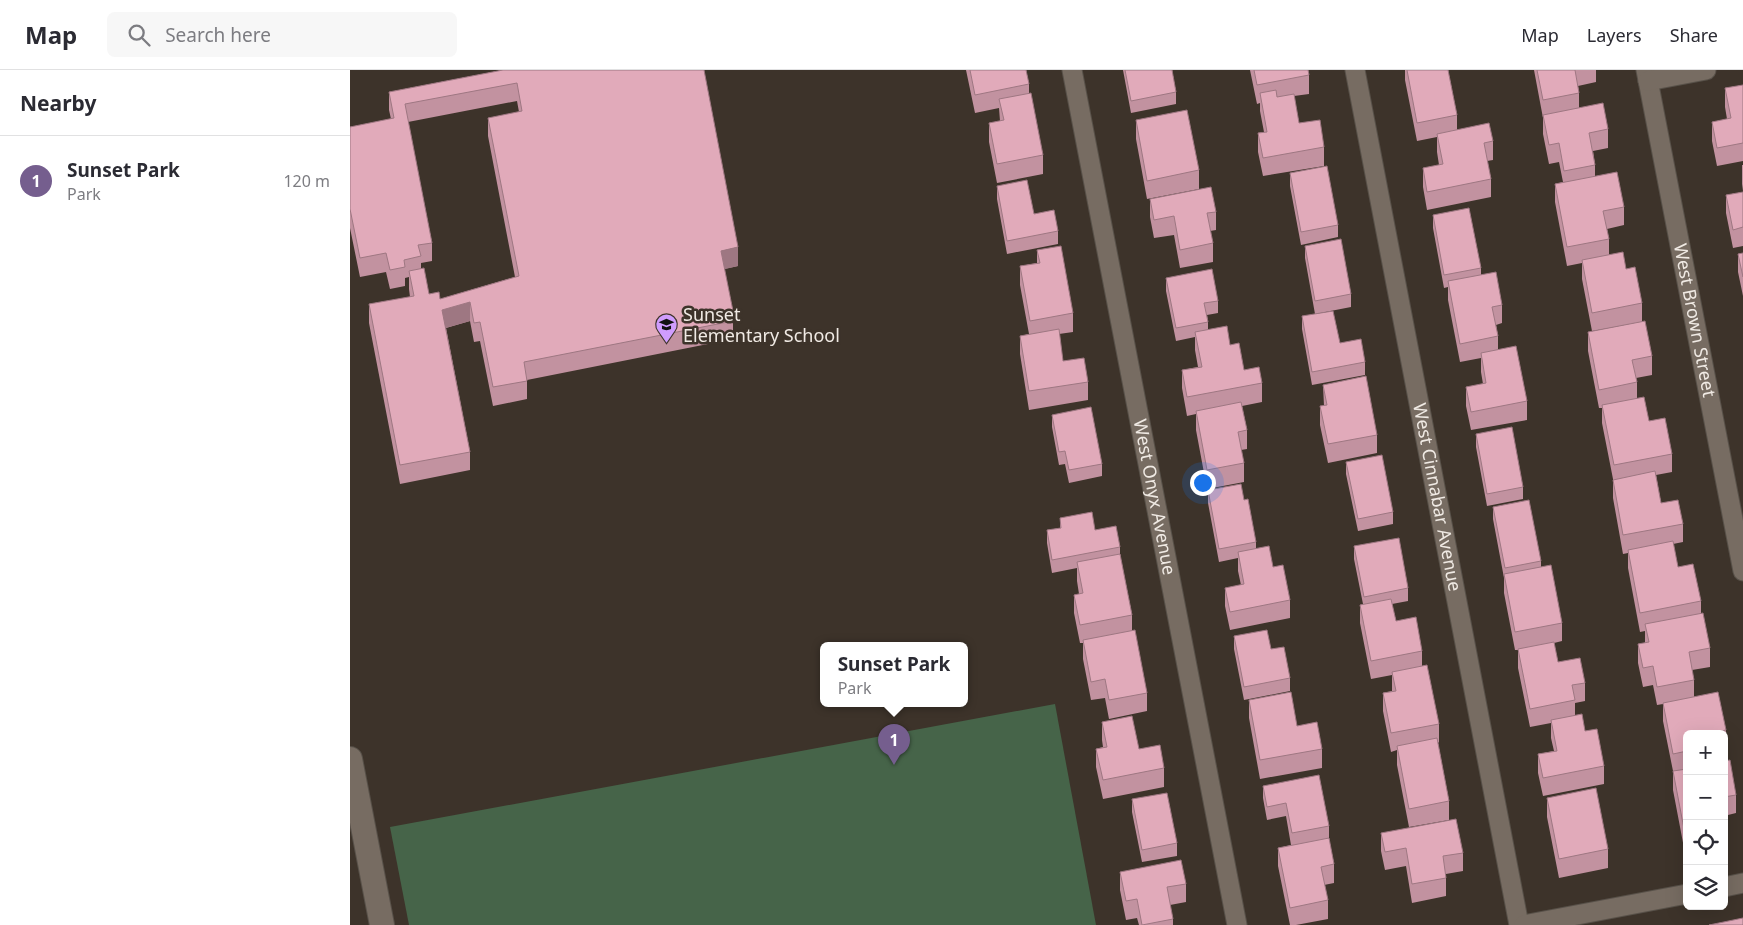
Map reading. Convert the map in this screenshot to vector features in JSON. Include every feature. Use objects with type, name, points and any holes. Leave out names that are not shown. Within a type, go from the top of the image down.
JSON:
[{"type":"street","name":"West Onyx Avenue","points":[[1072,70],[1237,925]]},
{"type":"street","name":"West Cinnabar Avenue","points":[[1355,70],[1519,925]]},
{"type":"street","points":[[1647,76],[1706,70]]},
{"type":"street","name":"West Brown Street","points":[[1647,76],[1743,571]]},
{"type":"street","points":[[350,759],[382,925]]},
{"type":"street","points":[[1728,886],[1743,883]]},
{"type":"street","points":[[1524,925],[1683,895]]},
{"type":"green space","points":[[1055,704],[1096,925],[409,925],[390,827]]},
{"type":"building","points":[[503,70],[704,70],[738,247],[721,251],[733,311],[731,311],[733,321],[524,362],[527,381],[493,387],[480,322],[474,323],[470,302],[442,310],[470,452],[400,465],[369,304],[414,296],[409,271],[424,268],[429,294],[439,292],[440,299],[519,276],[488,118],[522,111],[517,83],[405,104],[432,243],[418,245],[421,256],[404,260],[405,267],[390,270],[386,253],[360,258],[350,209],[350,127],[394,118],[389,92]]},
{"type":"building","points":[[970,70],[1026,70],[1029,84],[975,95]]},
{"type":"building","points":[[1125,70],[1172,70],[1176,92],[1131,101]]},
{"type":"building","points":[[1254,70],[1308,70],[1309,75],[1257,85]]},
{"type":"building","points":[[1407,70],[1448,70],[1457,115],[1417,123]]},
{"type":"building","points":[[1537,70],[1575,70],[1579,93],[1543,100]]},
{"type":"building","points":[[1743,85],[1743,143],[1717,148],[1712,122],[1731,118],[1725,88]]},
{"type":"building","points":[[1276,90],[1277,97],[1294,94],[1299,123],[1320,120],[1324,147],[1263,158],[1258,133],[1267,132],[1260,93]]},
{"type":"building","points":[[1031,93],[1043,155],[997,164],[989,123],[1004,120],[999,99]]},
{"type":"building","points":[[1603,103],[1608,129],[1589,133],[1595,165],[1564,171],[1559,143],[1549,145],[1543,115]]},
{"type":"building","points":[[1187,110],[1199,170],[1147,181],[1136,120]]},
{"type":"building","points":[[1489,123],[1493,141],[1484,143],[1491,179],[1427,192],[1423,168],[1443,164],[1437,134]]},
{"type":"building","points":[[1327,166],[1338,225],[1301,232],[1290,173]]},
{"type":"building","points":[[1617,172],[1624,207],[1603,211],[1609,239],[1567,247],[1555,184]]},
{"type":"building","points":[[1027,180],[1034,214],[1054,210],[1058,231],[1007,241],[997,186]]},
{"type":"building","points":[[1211,187],[1216,212],[1207,213],[1213,243],[1180,250],[1174,216],[1154,220],[1150,199]]},
{"type":"building","points":[[1743,192],[1743,227],[1733,230],[1726,195]]},
{"type":"building","points":[[1469,208],[1481,268],[1444,275],[1433,215]]},
{"type":"building","points":[[1341,239],[1351,294],[1315,301],[1305,246]]},
{"type":"building","points":[[1061,246],[1073,313],[1030,321],[1020,266],[1040,263],[1037,250]]},
{"type":"building","points":[[1623,252],[1626,269],[1635,267],[1642,303],[1592,313],[1582,260]]},
{"type":"building","points":[[1743,253],[1743,277],[1738,254]]},
{"type":"building","points":[[1212,269],[1218,301],[1204,303],[1208,322],[1176,328],[1166,278]]},
{"type":"building","points":[[1496,272],[1502,305],[1492,307],[1498,336],[1460,344],[1448,281]]},
{"type":"building","points":[[1333,311],[1340,343],[1361,339],[1365,362],[1312,372],[1302,316]]},
{"type":"building","points":[[1645,321],[1652,356],[1632,360],[1637,382],[1599,390],[1588,332]]},
{"type":"building","points":[[1227,326],[1230,345],[1239,343],[1244,370],[1259,367],[1262,383],[1187,397],[1182,370],[1202,367],[1195,332]]},
{"type":"building","points":[[1059,329],[1063,361],[1084,358],[1088,382],[1029,391],[1020,336]]},
{"type":"building","points":[[1516,346],[1527,401],[1471,412],[1466,387],[1486,383],[1481,353]]},
{"type":"building","points":[[1366,376],[1377,435],[1328,444],[1320,406],[1327,405],[1323,385]]},
{"type":"building","points":[[1644,397],[1649,421],[1665,418],[1672,454],[1614,465],[1602,405]]},
{"type":"building","points":[[1241,402],[1247,430],[1238,432],[1244,463],[1207,470],[1196,411]]},
{"type":"building","points":[[1091,407],[1102,464],[1069,470],[1065,451],[1059,452],[1052,415]]},
{"type":"building","points":[[1512,427],[1523,487],[1487,494],[1476,434]]},
{"type":"building","points":[[1382,455],[1393,512],[1358,519],[1346,462]]},
{"type":"building","points":[[1655,471],[1661,503],[1678,500],[1683,524],[1623,535],[1613,480]]},
{"type":"building","points":[[1241,484],[1244,500],[1248,499],[1256,542],[1219,549],[1208,490]]},
{"type":"building","points":[[1529,500],[1541,561],[1505,568],[1493,507]]},
{"type":"building","points":[[1092,512],[1095,530],[1116,526],[1120,547],[1052,560],[1047,530],[1061,528],[1060,518]]},
{"type":"building","points":[[1399,538],[1408,588],[1364,597],[1354,546]]},
{"type":"building","points":[[1673,541],[1678,567],[1693,564],[1701,601],[1640,613],[1628,550]]},
{"type":"building","points":[[1269,546],[1273,567],[1283,565],[1290,600],[1230,612],[1225,588],[1244,584],[1238,552]]},
{"type":"building","points":[[1120,554],[1132,615],[1080,625],[1074,595],[1083,593],[1077,562]]},
{"type":"building","points":[[1551,565],[1562,623],[1515,632],[1504,574]]},
{"type":"building","points":[[1391,599],[1396,621],[1416,617],[1422,651],[1371,661],[1360,605]]},
{"type":"building","points":[[1703,613],[1710,648],[1689,652],[1694,680],[1657,687],[1653,666],[1643,668],[1638,644],[1649,642],[1645,624]]},
{"type":"building","points":[[1135,630],[1147,693],[1109,700],[1105,679],[1091,682],[1083,640]]},
{"type":"building","points":[[1267,630],[1271,649],[1284,647],[1290,678],[1244,687],[1234,636]]},
{"type":"building","points":[[1554,642],[1558,662],[1580,658],[1585,683],[1572,685],[1575,700],[1530,709],[1518,649]]},
{"type":"building","points":[[1427,665],[1439,724],[1391,733],[1383,693],[1396,691],[1392,672]]},
{"type":"building","points":[[1291,692],[1297,726],[1317,722],[1322,749],[1260,760],[1249,700]]},
{"type":"building","points":[[1718,692],[1726,730],[1683,730],[1683,752],[1673,754],[1663,703]]},
{"type":"building","points":[[1582,714],[1585,731],[1597,729],[1604,766],[1543,778],[1538,754],[1557,751],[1551,720]]},
{"type":"building","points":[[1132,716],[1139,749],[1160,745],[1164,768],[1103,780],[1096,749],[1107,747],[1102,722]]},
{"type":"building","points":[[1437,738],[1449,801],[1409,809],[1397,746]]},
{"type":"building","points":[[1728,760],[1730,760],[1736,795],[1728,796],[1728,775]]},
{"type":"building","points":[[1683,770],[1683,824],[1673,771]]},
{"type":"building","points":[[1319,775],[1329,826],[1292,833],[1286,803],[1267,807],[1263,786]]},
{"type":"building","points":[[1596,788],[1608,849],[1559,859],[1547,798]]},
{"type":"building","points":[[1167,793],[1177,843],[1142,850],[1132,799]]},
{"type":"building","points":[[1456,819],[1463,853],[1443,856],[1446,878],[1412,884],[1406,848],[1385,852],[1381,833]]},
{"type":"building","points":[[1329,838],[1334,864],[1321,867],[1328,900],[1290,908],[1278,848]]},
{"type":"building","points":[[1181,860],[1186,884],[1167,887],[1173,919],[1142,925],[1137,899],[1126,901],[1120,872]]},
{"type":"building","points":[[1743,918],[1743,925],[1709,925]]},
{"type":"place","name":"Sunset Elementary School","points":[[667,344]]},
{"type":"place","name":"Sunset Park","points":[[894,765]]}]
